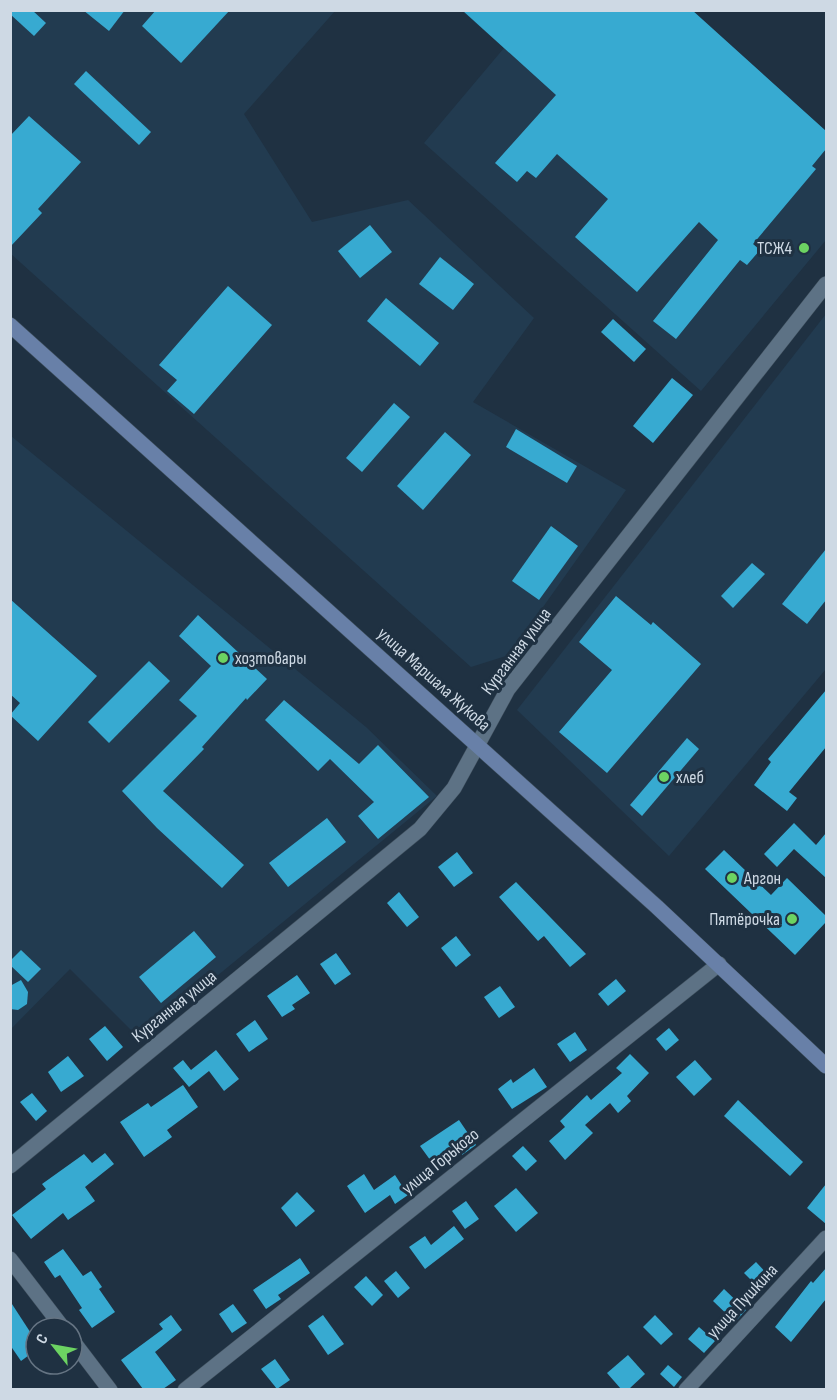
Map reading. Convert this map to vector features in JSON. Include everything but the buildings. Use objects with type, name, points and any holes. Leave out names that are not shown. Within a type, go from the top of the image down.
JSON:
[{"type":"main road","name":"улица Маршала Жукова","points":[[10,325],[477,743],[719,964],[826,1066]]},
{"type":"street","name":"Курганная улица","points":[[10,1166],[420,829],[454,788],[508,689],[826,284]]},
{"type":"street","name":"улица Горького","points":[[185,1389],[719,964]]},
{"type":"street","name":"улица Пушкина","points":[[686,1389],[826,1238]]},
{"type":"street","points":[[10,1259],[54,1316]]},
{"type":"street","points":[[84,1355],[110,1389]]},
{"type":"shaded area","points":[[11,11],[335,11],[244,114],[312,222],[408,200],[534,318],[473,402],[626,490],[509,655],[471,667],[11,254]]},
{"type":"shaded area","points":[[462,11],[692,11],[826,131],[826,240],[701,391],[424,143],[504,48]]},
{"type":"shaded area","points":[[826,314],[826,669],[669,856],[517,710]]},
{"type":"shaded area","points":[[11,436],[366,727],[437,796],[140,1039],[70,969],[11,1029]]},
{"type":"place","name":"ТСЖ4","points":[[804,248]]},
{"type":"place","name":"хозтовары","points":[[223,658]]},
{"type":"place","name":"хлеб","points":[[664,777]]},
{"type":"place","name":"Аргон","points":[[732,878]]},
{"type":"place","name":"Пятёрочка","points":[[792,919]]}]
